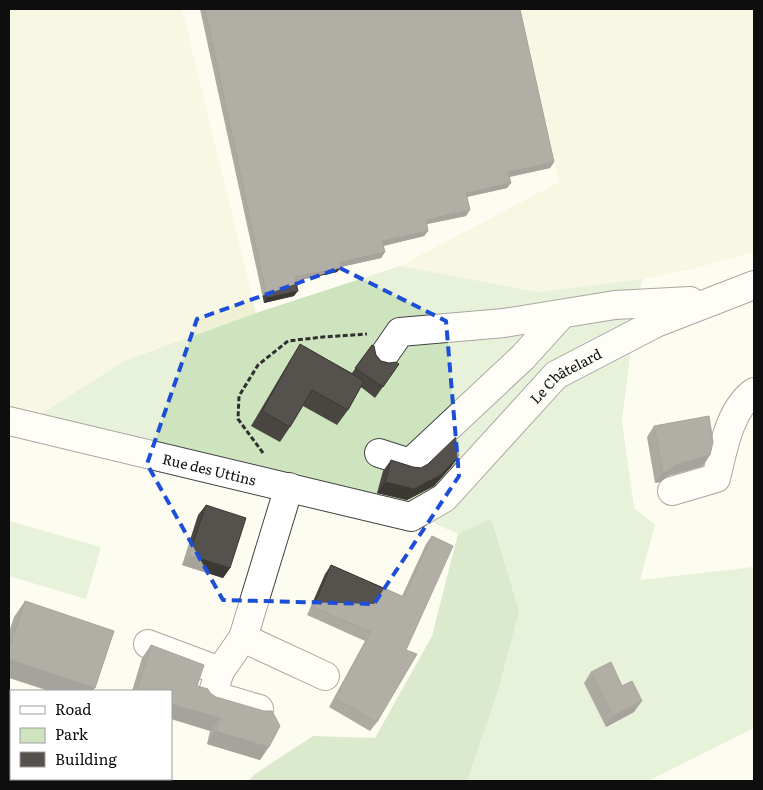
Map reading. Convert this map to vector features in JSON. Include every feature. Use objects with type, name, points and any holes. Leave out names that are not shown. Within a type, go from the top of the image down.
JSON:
[{"type":"street","name":"Le Châtelard","points":[[411,518],[444,498],[556,375],[656,323],[754,285]]},
{"type":"street","points":[[382,358],[400,332],[504,323],[615,304],[714,300]]},
{"type":"street","points":[[379,453],[410,463],[523,357],[562,314]]},
{"type":"street","points":[[672,491],[716,478],[730,425],[748,397],[754,392]]},
{"type":"street","name":"Rue des Uttins","points":[[9,421],[289,487],[411,518]]},
{"type":"street","points":[[259,709],[212,695],[220,671],[243,638],[289,487]]},
{"type":"street","points":[[243,638],[325,676]]},
{"type":"street","points":[[148,644],[220,671]]},
{"type":"path","points":[[289,487],[238,419],[239,396],[258,365],[288,341],[400,332]]},
{"type":"highlighted area","points":[[340,268],[446,321],[459,476],[374,604],[223,600],[147,464],[197,319]]},
{"type":"green space","points":[[9,9],[182,9],[256,313],[124,361],[32,420],[9,415]]},
{"type":"green space","points":[[521,9],[754,9],[754,252],[692,269],[642,279],[538,292],[400,266],[559,182]]},
{"type":"green space","points":[[400,266],[538,292],[642,279],[622,421],[634,508],[655,525],[640,580],[754,567],[754,728],[648,781],[467,781],[477,748],[491,520],[458,534],[406,510],[32,420],[124,361],[256,313]]},
{"type":"green space","points":[[491,519],[519,611],[498,690],[467,781],[248,781],[255,774],[313,736],[375,738],[432,636],[458,534]]},
{"type":"green space","points":[[9,521],[101,547],[86,599],[9,576]]},
{"type":"building","points":[[205,9],[520,9],[554,162],[508,172],[511,183],[466,193],[470,210],[426,220],[428,231],[382,241],[385,252],[340,262],[341,267],[295,277],[298,291],[267,298]]},
{"type":"building","points":[[300,344],[364,381],[348,410],[312,390],[290,427],[262,411]]},
{"type":"building","points":[[372,345],[381,361],[399,364],[383,387],[355,368]]},
{"type":"building","points":[[709,416],[713,442],[710,455],[675,465],[667,472],[663,472],[654,426]]},
{"type":"building","points":[[456,437],[459,456],[441,475],[414,489],[385,482],[391,460],[421,468],[428,464]]},
{"type":"building","points":[[206,505],[246,518],[230,568],[189,555]]},
{"type":"building","points":[[432,536],[453,546],[406,650],[417,654],[377,722],[335,698],[371,632],[313,607],[331,565],[404,597]]},
{"type":"building","points":[[25,601],[114,631],[95,688],[9,659],[9,649]]},
{"type":"building","points":[[151,645],[204,665],[197,686],[208,689],[216,697],[264,711],[272,711],[280,726],[269,747],[216,731],[220,718],[172,704],[172,690],[137,690]]},
{"type":"building","points":[[611,662],[622,686],[632,681],[642,701],[613,716],[591,672]]},
{"type":"building","points":[[10,758],[10,780],[74,781],[9,781]]}]
